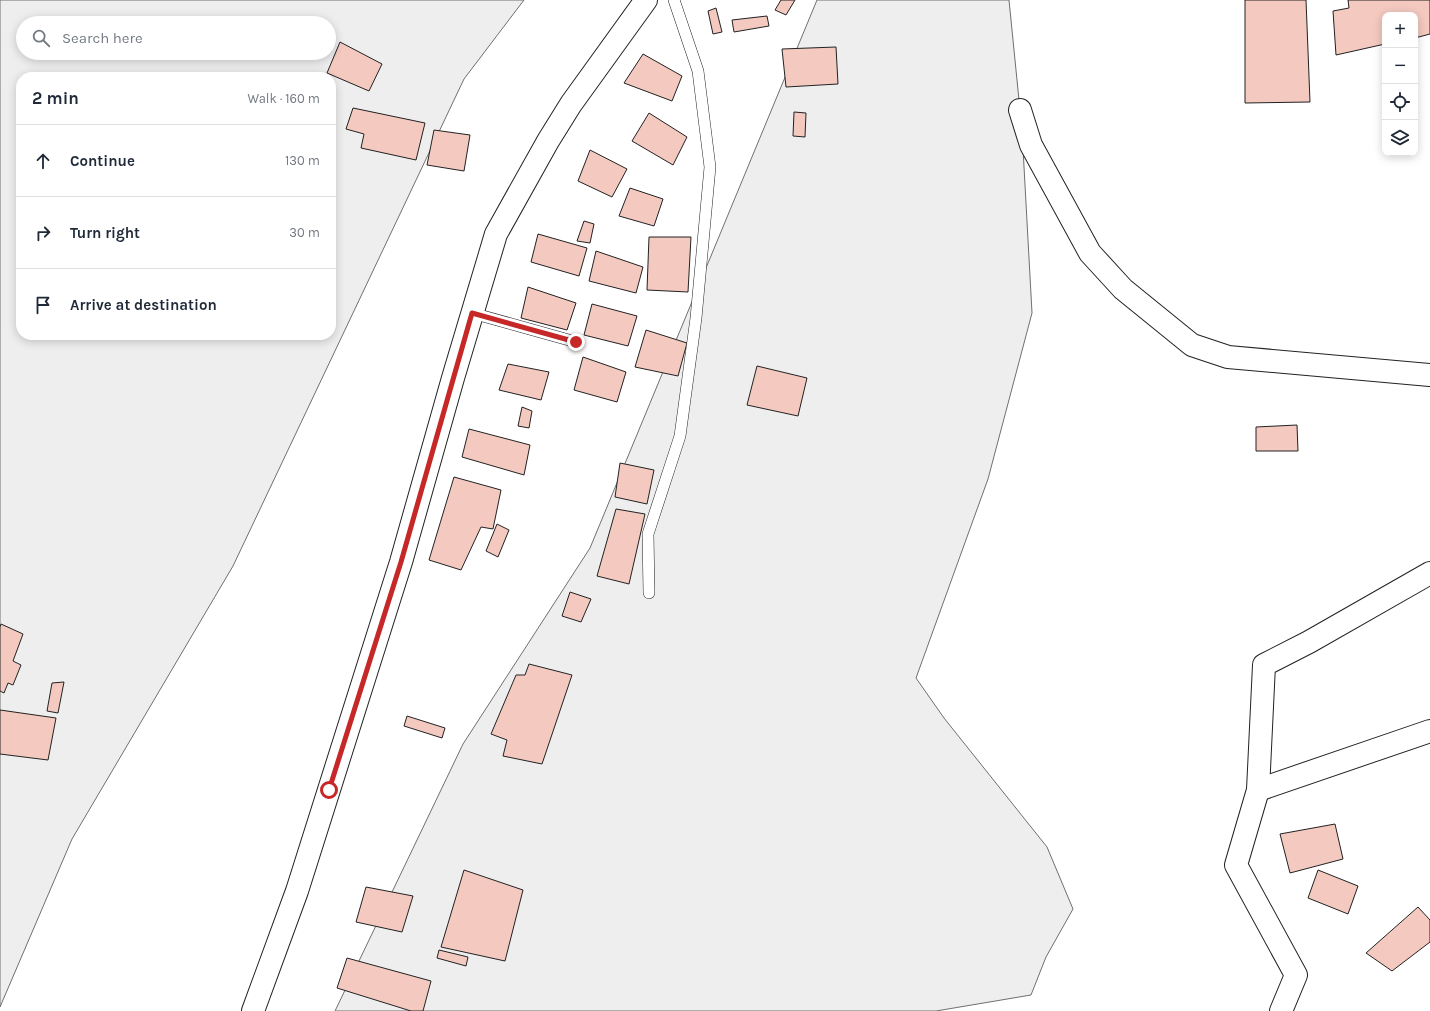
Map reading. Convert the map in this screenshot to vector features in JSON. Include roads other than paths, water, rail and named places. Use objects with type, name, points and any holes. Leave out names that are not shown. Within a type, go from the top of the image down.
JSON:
[{"type":"street","points":[[253,1011],[297,891],[401,562],[496,234],[548,141],[571,104],[646,0]]},
{"type":"street","points":[[1020,110],[1031,145],[1090,253],[1123,289],[1192,345],[1228,357],[1430,375]]},
{"type":"street","points":[[1281,1011],[1296,975],[1236,865],[1258,790],[1264,666],[1430,573]]},
{"type":"street","points":[[1258,790],[1430,731]]},
{"type":"lane","points":[[648,593],[648,534],[680,436],[696,318],[710,167],[698,71],[674,0]]},
{"type":"lane","points":[[472,313],[576,342]]}]
